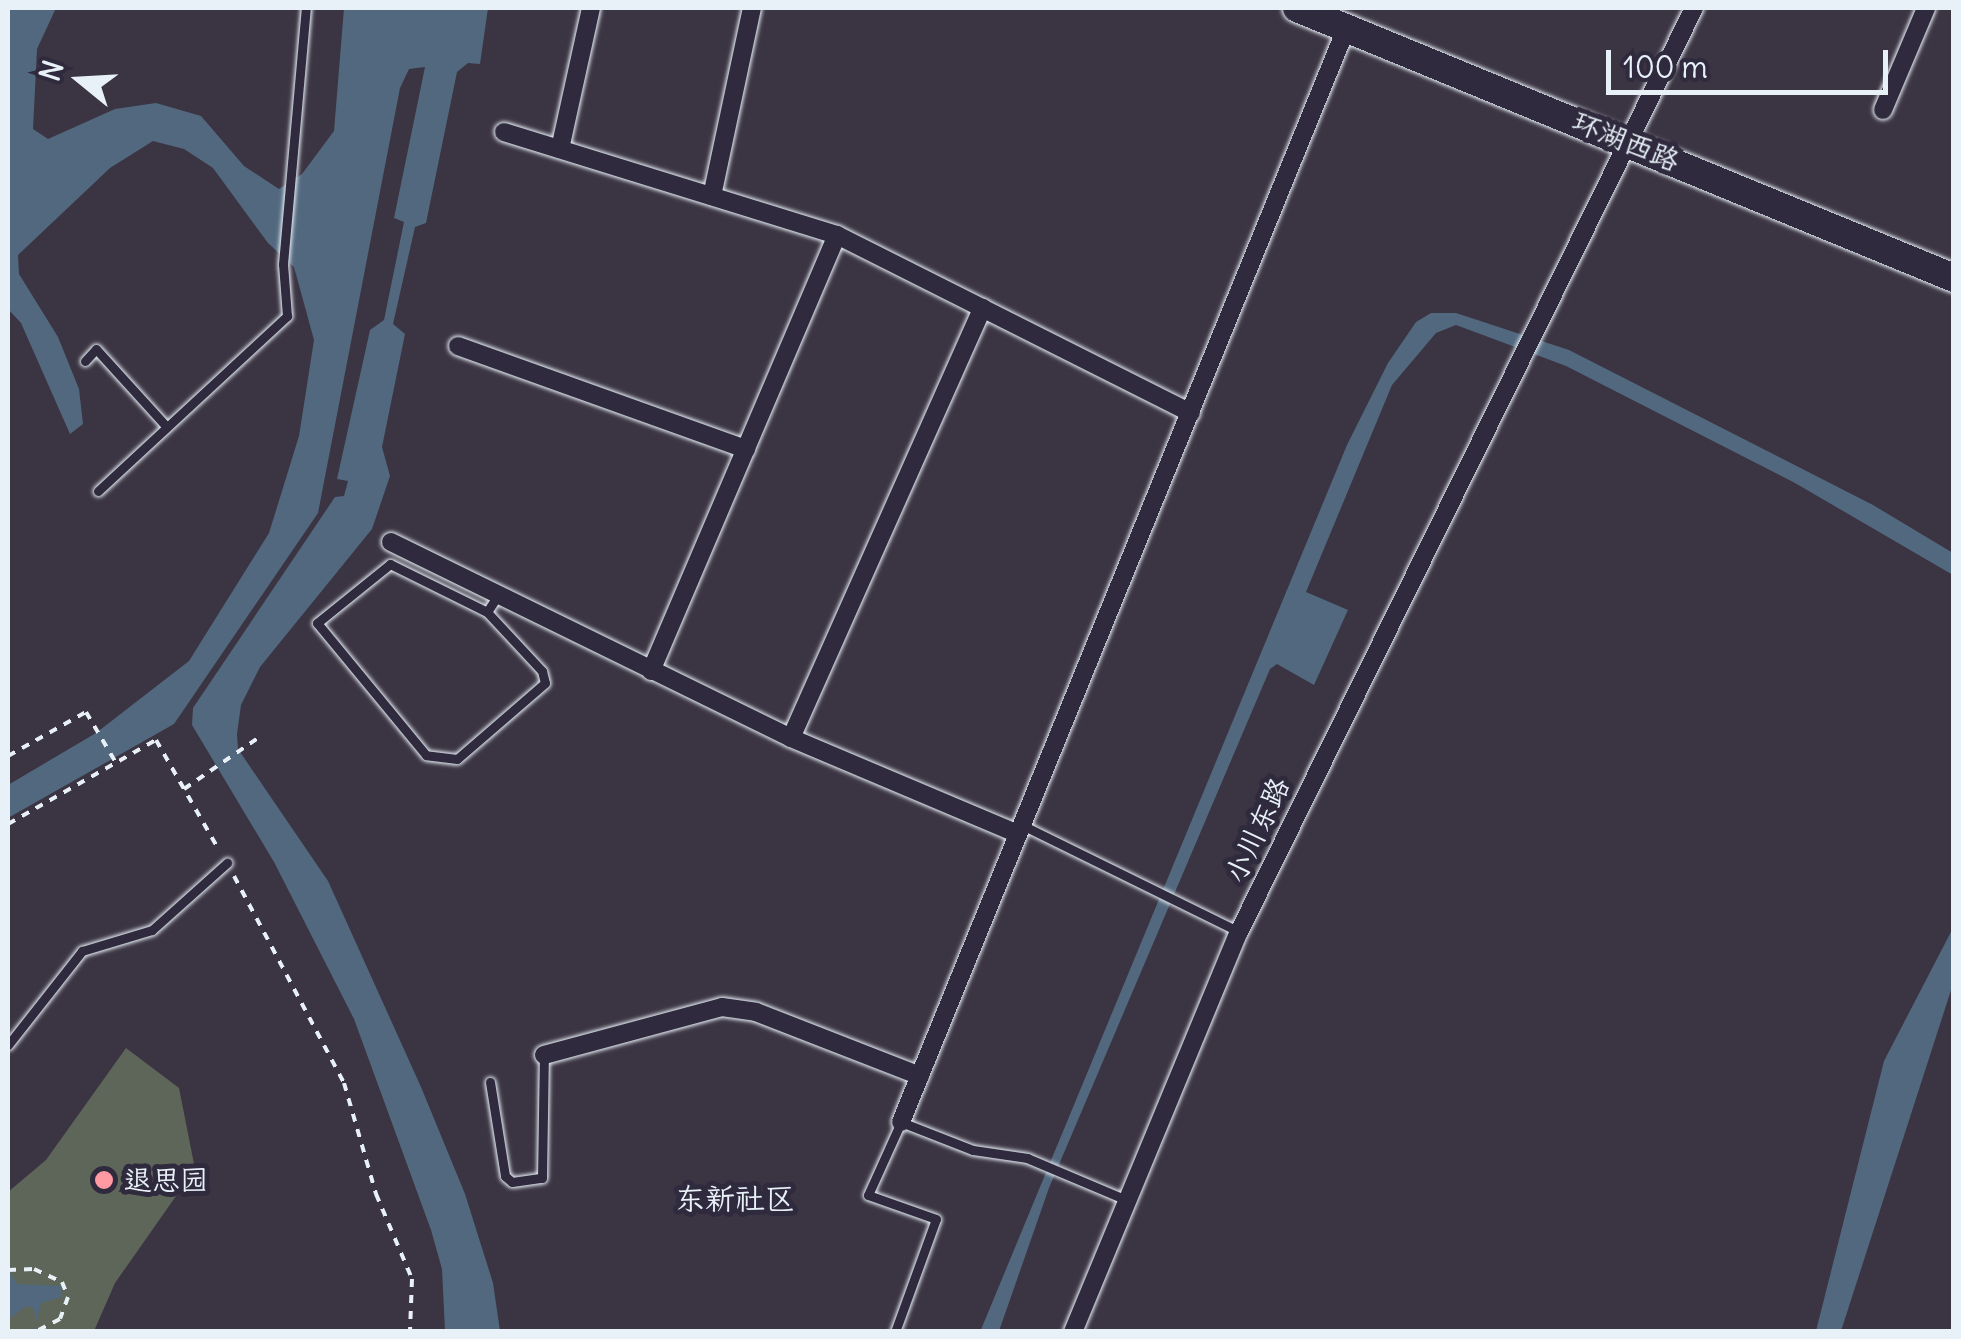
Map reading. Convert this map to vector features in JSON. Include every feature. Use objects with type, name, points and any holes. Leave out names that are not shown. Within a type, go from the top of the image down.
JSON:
[{"type":"main road","name":"环湖西路","points":[[1297,8],[1954,278]]},
{"type":"street","points":[[560,149],[591,8]]},
{"type":"street","points":[[712,196],[752,8]]},
{"type":"street","name":"小川东路","points":[[1073,1332],[1239,932],[1544,322],[1625,140],[1694,8]]},
{"type":"street","points":[[1884,110],[1926,8]]},
{"type":"street","points":[[902,1122],[1346,29]]},
{"type":"street","points":[[504,132],[837,235],[1191,413]]},
{"type":"street","points":[[651,672],[837,235]]},
{"type":"street","points":[[791,738],[982,308]]},
{"type":"street","points":[[458,346],[746,448]]},
{"type":"street","points":[[391,542],[791,738],[1020,830]]},
{"type":"street","points":[[544,1055],[722,1007],[756,1012],[920,1076]]},
{"type":"lane","points":[[98,491],[287,316],[283,264],[306,8]]},
{"type":"lane","points":[[85,361],[96,349],[167,428]]},
{"type":"lane","points":[[390,564],[487,612],[542,670],[545,683],[457,759],[426,755],[318,623],[390,564]]},
{"type":"lane","points":[[487,612],[499,593]]},
{"type":"lane","points":[[1020,830],[1142,882],[1239,932]]},
{"type":"lane","points":[[8,1045],[82,951],[152,930],[227,864]]},
{"type":"lane","points":[[490,1082],[505,1176],[512,1182],[542,1178],[544,1055]]},
{"type":"lane","points":[[895,1332],[936,1220],[868,1195],[902,1122],[973,1150],[1026,1158],[1129,1201]]},
{"type":"path","points":[[8,756],[86,712],[116,762]]},
{"type":"path","points":[[184,790],[258,738]]},
{"type":"path","points":[[8,824],[156,740],[280,952],[344,1082],[376,1194],[412,1279],[410,1332]]},
{"type":"path","points":[[8,1270],[34,1269],[62,1282],[68,1297],[60,1319],[34,1332]]},
{"type":"green space","name":"退思园","points":[[126,1048],[179,1088],[195,1169],[115,1283],[94,1331],[8,1332],[8,1192],[46,1160]]},
{"type":"water","points":[[9,8],[56,8],[37,49],[33,129],[48,139],[115,109],[156,103],[201,116],[244,166],[279,189],[302,174],[334,131],[344,8],[488,8],[480,64],[468,63],[457,72],[426,223],[415,227],[393,324],[405,334],[382,447],[390,476],[372,529],[260,667],[241,705],[237,734],[238,749],[328,881],[421,1087],[465,1194],[493,1283],[500,1331],[445,1331],[442,1269],[431,1230],[354,1019],[274,862],[192,725],[193,708],[335,497],[344,496],[348,481],[337,479],[370,330],[384,320],[404,222],[394,218],[425,67],[409,69],[400,88],[318,513],[174,724],[8,818],[8,785],[96,733],[189,661],[269,533],[299,436],[314,340],[294,267],[268,243],[213,168],[184,149],[153,141],[110,168],[18,255],[19,274],[58,337],[79,389],[83,424],[70,434],[21,323],[8,309]]},
{"type":"water","points":[[1431,313],[1456,313],[1569,350],[1873,505],[1953,553],[1953,575],[1795,483],[1566,366],[1456,325],[1436,333],[1392,385],[1306,592],[1348,610],[1314,685],[1277,664],[1270,669],[1049,1188],[999,1331],[980,1332],[1347,445],[1388,363],[1416,322]]},
{"type":"water","points":[[1953,928],[1953,984],[1841,1331],[1816,1331],[1884,1061]]},
{"type":"water","points":[[10,1273],[17,1284],[61,1286],[62,1297],[41,1303],[36,1323],[34,1309],[27,1306],[8,1319]]},
{"type":"place","name":"退思园","points":[[104,1180]]},
{"type":"district","name":"东新社区","points":[[735,1198]]}]
